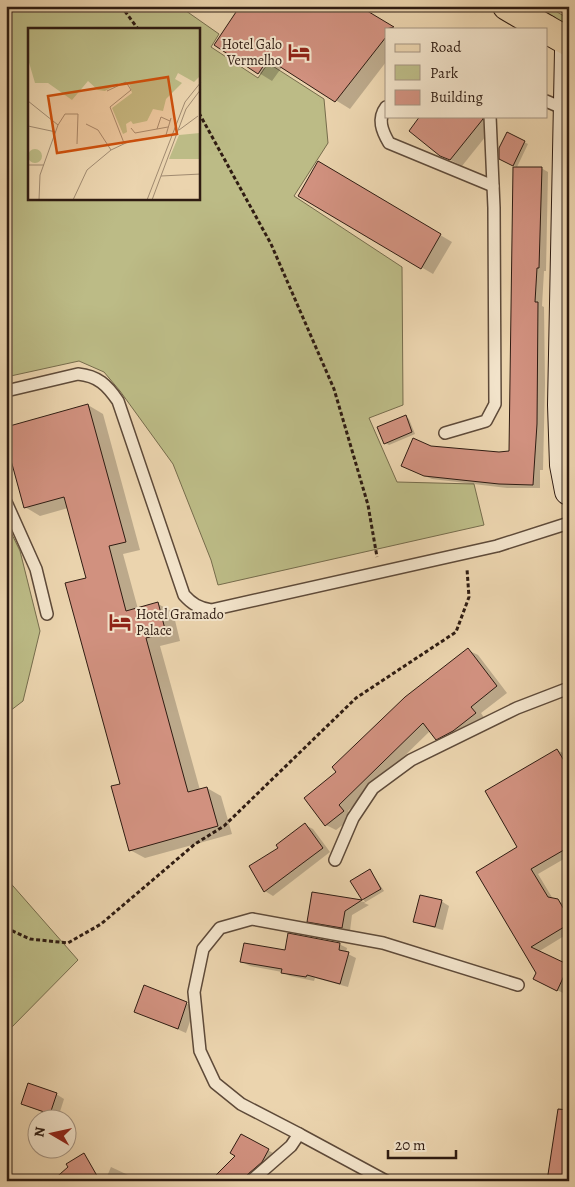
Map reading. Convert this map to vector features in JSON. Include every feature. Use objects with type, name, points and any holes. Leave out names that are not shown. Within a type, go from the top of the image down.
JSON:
[{"type":"main road","points":[[507,6],[544,28]]},
{"type":"main road","points":[[548,30],[569,42]]},
{"type":"street","points":[[569,50],[556,105],[564,466],[569,491]]},
{"type":"lane","points":[[385,108],[382,112],[381,129],[389,143],[493,186]]},
{"type":"lane","points":[[446,433],[486,421],[495,404],[493,186],[490,118]]},
{"type":"lane","points":[[6,391],[78,374],[90,375],[100,380],[110,389],[118,401],[184,595],[193,604],[201,608],[211,610],[497,546],[569,523]]},
{"type":"lane","points":[[6,502],[36,569],[47,614]]},
{"type":"lane","points":[[334,860],[353,818],[373,788],[411,760],[517,708],[569,688]]},
{"type":"lane","points":[[386,1181],[364,1176],[299,1134],[241,1104],[215,1083],[200,1051],[194,992],[202,950],[220,928],[252,919],[383,943],[518,985]]},
{"type":"lane","points":[[251,1181],[292,1146],[299,1134]]},
{"type":"path","points":[[122,6],[137,28]]},
{"type":"path","points":[[200,115],[271,244],[334,390],[368,505],[380,573]]},
{"type":"path","points":[[6,928],[30,939],[68,943],[101,924],[195,844],[224,826],[356,698],[456,632],[469,597],[466,553]]},
{"type":"green space","points":[[6,6],[179,6],[219,34],[211,47],[258,78],[268,63],[324,99],[328,143],[294,196],[402,267],[403,405],[369,418],[397,482],[474,484],[484,525],[218,585],[211,560],[173,464],[104,372],[79,361],[6,377]]},
{"type":"green space","points":[[528,6],[547,6],[569,19],[569,21],[562,23]]},
{"type":"green space","points":[[6,522],[20,551],[40,631],[23,701],[6,714]]},
{"type":"green space","points":[[6,878],[78,960],[6,1033]]},
{"type":"building","name":"Hotel Galo Vermelho","points":[[240,6],[359,6],[394,27],[385,28],[385,38],[335,102],[268,59],[258,74],[214,45]]},
{"type":"building","points":[[419,118],[483,118],[450,160],[440,156],[409,131]]},
{"type":"building","points":[[507,132],[525,141],[513,166],[499,159],[499,148]]},
{"type":"building","points":[[318,161],[441,234],[421,269],[298,196]]},
{"type":"building","points":[[513,167],[542,167],[539,268],[537,268],[535,302],[538,302],[537,424],[533,485],[499,484],[424,476],[401,466],[413,438],[431,446],[499,452],[509,451]]},
{"type":"building","name":"Hotel Gramado Palace","points":[[88,404],[126,542],[109,546],[126,611],[158,602],[166,633],[146,638],[188,792],[207,787],[218,826],[129,851],[111,786],[120,784],[65,583],[86,578],[64,497],[24,508],[6,442],[6,427]]},
{"type":"building","points":[[406,415],[412,432],[384,444],[377,427]]},
{"type":"building","points":[[468,648],[497,686],[471,707],[476,713],[453,731],[436,740],[423,723],[339,805],[344,811],[325,826],[304,798],[336,772],[332,767],[405,697]]},
{"type":"building","points":[[557,749],[569,769],[569,847],[531,869],[548,897],[558,899],[569,918],[569,924],[531,947],[569,965],[557,991],[533,979],[536,973],[476,872],[517,847],[485,791]]},
{"type":"building","points":[[305,823],[323,848],[264,892],[249,866],[278,848],[276,845]]},
{"type":"building","points":[[370,869],[381,889],[362,900],[350,881]]},
{"type":"building","points":[[312,892],[362,900],[345,911],[342,928],[307,922]]},
{"type":"building","points":[[420,895],[442,900],[435,927],[413,922]]},
{"type":"building","points":[[288,933],[340,943],[339,950],[349,952],[340,984],[307,975],[306,977],[281,973],[282,969],[240,962],[244,943],[285,950]]},
{"type":"building","points":[[144,985],[187,1002],[178,1029],[134,1012]]},
{"type":"building","points":[[28,1083],[57,1093],[51,1110],[38,1110],[21,1104]]},
{"type":"building","points":[[558,1109],[569,1110],[569,1181],[547,1181]]},
{"type":"building","points":[[241,1134],[269,1149],[262,1162],[240,1181],[210,1181],[235,1156],[230,1153]]},
{"type":"building","points":[[84,1153],[100,1181],[52,1181],[68,1167],[66,1164],[73,1160],[78,1160],[78,1157]]},
{"type":"place","name":"Hotel Galo Vermelho","points":[[299,52]]},
{"type":"place","name":"Hotel Gramado Palace","points":[[120,622]]}]
